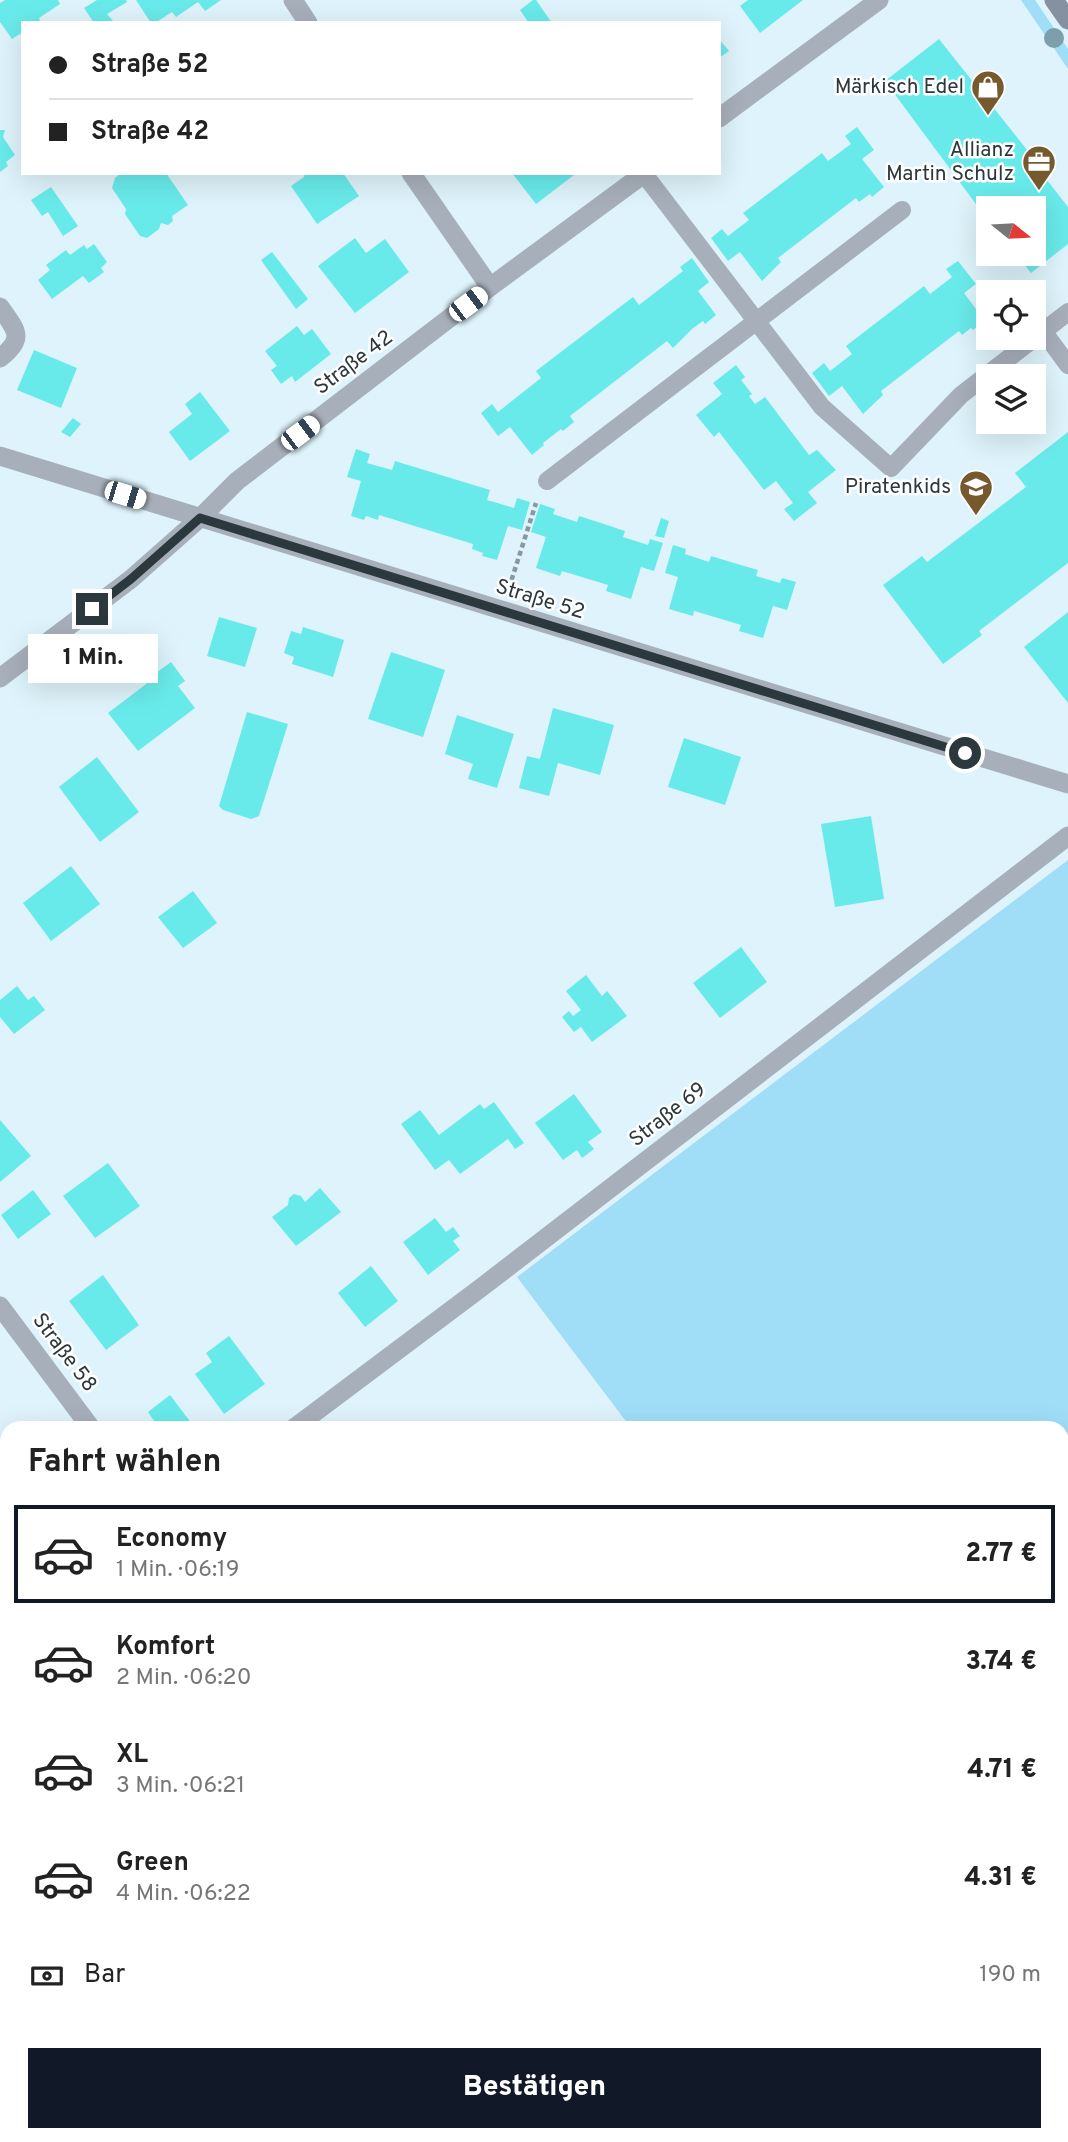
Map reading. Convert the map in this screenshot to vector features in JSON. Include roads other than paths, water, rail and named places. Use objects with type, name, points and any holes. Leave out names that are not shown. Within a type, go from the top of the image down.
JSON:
[{"type":"main road","points":[[1054,0],[1068,20]]},
{"type":"street","points":[[293,0],[307,21]]},
{"type":"street","points":[[721,117],[878,0]]},
{"type":"street","points":[[412,175],[489,288]]},
{"type":"street","name":"Straße 42","points":[[0,678],[131,579],[237,481],[489,288],[642,175]]},
{"type":"street","points":[[0,307],[15,329],[17,338],[13,347],[0,358]]},
{"type":"street","name":"Straße 52","points":[[0,456],[1068,785]]},
{"type":"street","name":"Straße 69","points":[[303,1421],[482,1287],[1068,836]]},
{"type":"street","name":"Straße 58","points":[[0,1306],[86,1421]]},
{"type":"lane","points":[[647,175],[822,407],[891,468],[961,395],[1019,350]]},
{"type":"lane","points":[[547,481],[902,210]]},
{"type":"lane","points":[[1046,329],[1068,312]]},
{"type":"lane","points":[[1046,334],[1068,365]]},
{"type":"place","name":"Märkisch Edel","points":[[988,117]]},
{"type":"place","name":"Allianz Martin Schulz","points":[[1039,192]]},
{"type":"place","name":"Piratenkids","points":[[976,517]]}]
